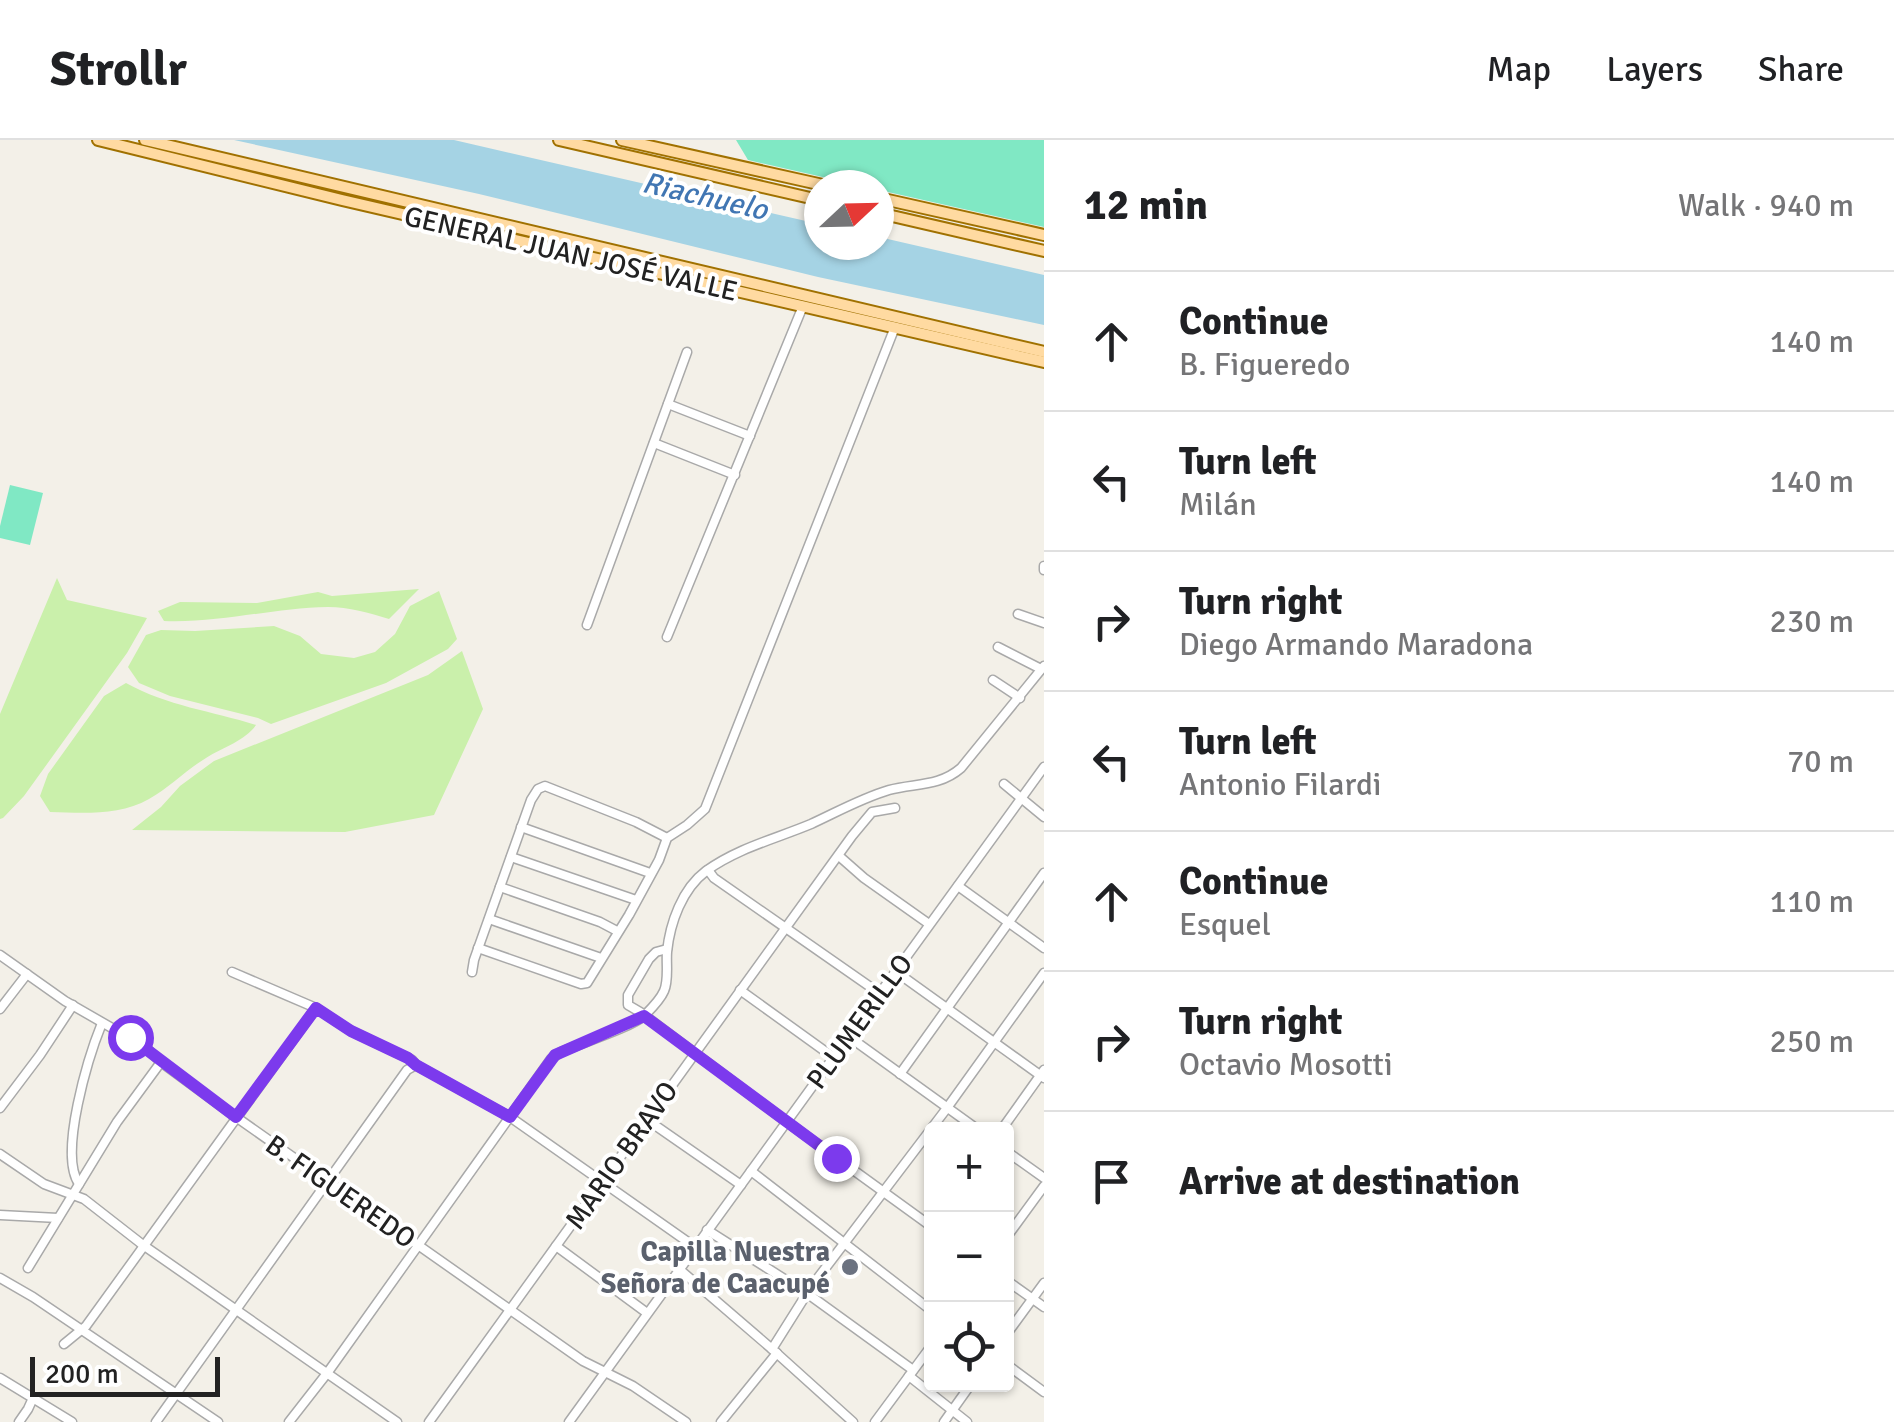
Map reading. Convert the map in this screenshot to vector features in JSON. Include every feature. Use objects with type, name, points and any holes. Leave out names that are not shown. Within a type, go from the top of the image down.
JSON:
[{"type":"main road","name":"GENERAL JUAN JOSÉ VALLE","points":[[98,140],[1044,362]]},
{"type":"main road","name":"GENERAL JUAN JOSÉ VALLE","points":[[145,140],[1044,352]]},
{"type":"main road","points":[[559,140],[804,197]]},
{"type":"main road","points":[[622,140],[804,181]]},
{"type":"main road","points":[[894,201],[1044,236]]},
{"type":"main road","points":[[894,216],[1044,251]]},
{"type":"street","points":[[666,638],[803,306]]},
{"type":"street","points":[[478,948],[584,984],[659,860],[667,838],[708,804],[896,327]]},
{"type":"street","points":[[587,625],[687,352]]},
{"type":"street","points":[[668,404],[750,436]]},
{"type":"street","points":[[654,443],[735,475]]},
{"type":"street","points":[[1018,614],[1044,623]]},
{"type":"street","points":[[289,1422],[551,1060],[560,1052],[644,1016],[664,991],[667,949],[679,906],[696,880],[731,855],[888,790],[934,784],[961,768],[1043,667],[998,648]]},
{"type":"street","points":[[992,680],[1020,698]]},
{"type":"street","name":"PLUMERILLO","points":[[570,1422],[1044,767]]},
{"type":"street","points":[[1004,784],[1044,816]]},
{"type":"street","points":[[472,972],[538,789],[544,786],[667,838]]},
{"type":"street","name":"MARIO BRAVO","points":[[429,1422],[848,840],[872,812],[895,808]]},
{"type":"street","points":[[522,827],[650,873]]},
{"type":"street","points":[[838,856],[929,924]]},
{"type":"street","points":[[511,857],[636,900]]},
{"type":"street","points":[[708,870],[879,993]]},
{"type":"street","points":[[900,1074],[1044,874]]},
{"type":"street","points":[[958,886],[1044,948]]},
{"type":"street","points":[[500,887],[617,931]]},
{"type":"street","points":[[489,919],[601,958]]},
{"type":"street","points":[[667,949],[652,954],[627,998],[628,1006],[924,1220]]},
{"type":"street","name":"B. FIGUEREDO","points":[[0,956],[72,1005],[136,1041],[236,1117],[583,1361],[653,1398],[686,1422]]},
{"type":"street","points":[[895,970],[1043,1074],[1008,1122]]},
{"type":"street","points":[[232,972],[316,1008],[510,1117],[695,1248]]},
{"type":"street","points":[[720,1422],[775,1351],[808,1294],[844,1244],[1044,973]]},
{"type":"street","points":[[0,1008],[27,974]]},
{"type":"street","points":[[740,990],[833,1057]]},
{"type":"street","points":[[0,1108],[72,1005]]},
{"type":"street","points":[[64,1344],[82,1331],[316,1008]]},
{"type":"street","points":[[79,1184],[72,1170],[76,1119],[86,1068],[102,1023]]},
{"type":"street","points":[[848,1036],[966,1122]]},
{"type":"street","points":[[28,1268],[117,1122],[161,1062]]},
{"type":"street","points":[[156,1422],[407,1070],[416,1065]]},
{"type":"street","points":[[646,1119],[740,1185]]},
{"type":"street","points":[[0,1154],[44,1184],[84,1199],[397,1422]]},
{"type":"street","points":[[1014,1157],[1044,1178]]},
{"type":"street","points":[[751,1171],[924,1305]]},
{"type":"street","points":[[1014,1227],[1044,1186]]},
{"type":"street","points":[[0,1215],[58,1218]]},
{"type":"street","points":[[708,1230],[808,1294],[911,1373],[967,1422]]},
{"type":"street","points":[[556,1246],[647,1312]]},
{"type":"street","points":[[679,1270],[854,1422]]},
{"type":"street","points":[[0,1278],[218,1422]]},
{"type":"street","points":[[1014,1324],[1044,1283]]},
{"type":"street","points":[[1014,1286],[1044,1307]]},
{"type":"street","points":[[875,1422],[924,1355]]},
{"type":"street","points":[[1014,1370],[1044,1392]]},
{"type":"street","points":[[0,1378],[72,1422]]},
{"type":"street","points":[[944,1422],[966,1392]]},
{"type":"street","points":[[19,1422],[33,1398]]},
{"type":"green space","points":[[736,140],[1044,140],[1044,227],[894,193],[894,170],[804,173],[748,160]]},
{"type":"green space","points":[[10,485],[43,493],[30,545],[0,538]]},
{"type":"green space","points":[[57,578],[67,600],[147,618],[127,653],[24,796],[0,819],[0,714]]},
{"type":"green space","points":[[419,589],[389,619],[336,607],[185,621],[164,621],[158,611],[180,602],[257,603],[318,592],[332,596]]},
{"type":"green space","points":[[439,591],[457,639],[448,649],[386,683],[271,724],[170,696],[139,683],[128,667],[146,635],[161,630],[274,626],[300,636],[321,654],[354,658],[375,652],[395,634],[410,606]]},
{"type":"green space","points":[[462,651],[483,709],[434,815],[345,832],[132,830],[214,761],[428,675]]},
{"type":"green space","points":[[126,683],[174,703],[256,725],[240,740],[137,804],[101,812],[50,812],[40,796],[48,774],[104,696]]},
{"type":"water","name":"Riachuelo","points":[[234,140],[454,140],[804,221],[804,260],[894,260],[894,240],[1044,275],[1044,325],[818,277],[479,194]]},
{"type":"place","name":"Capilla Nuestra Señora de Caacupé","points":[[850,1267]]},
{"type":"route","points":[[130,1037],[236,1117],[316,1008],[510,1117],[555,1055],[644,1016],[836,1158]]}]
